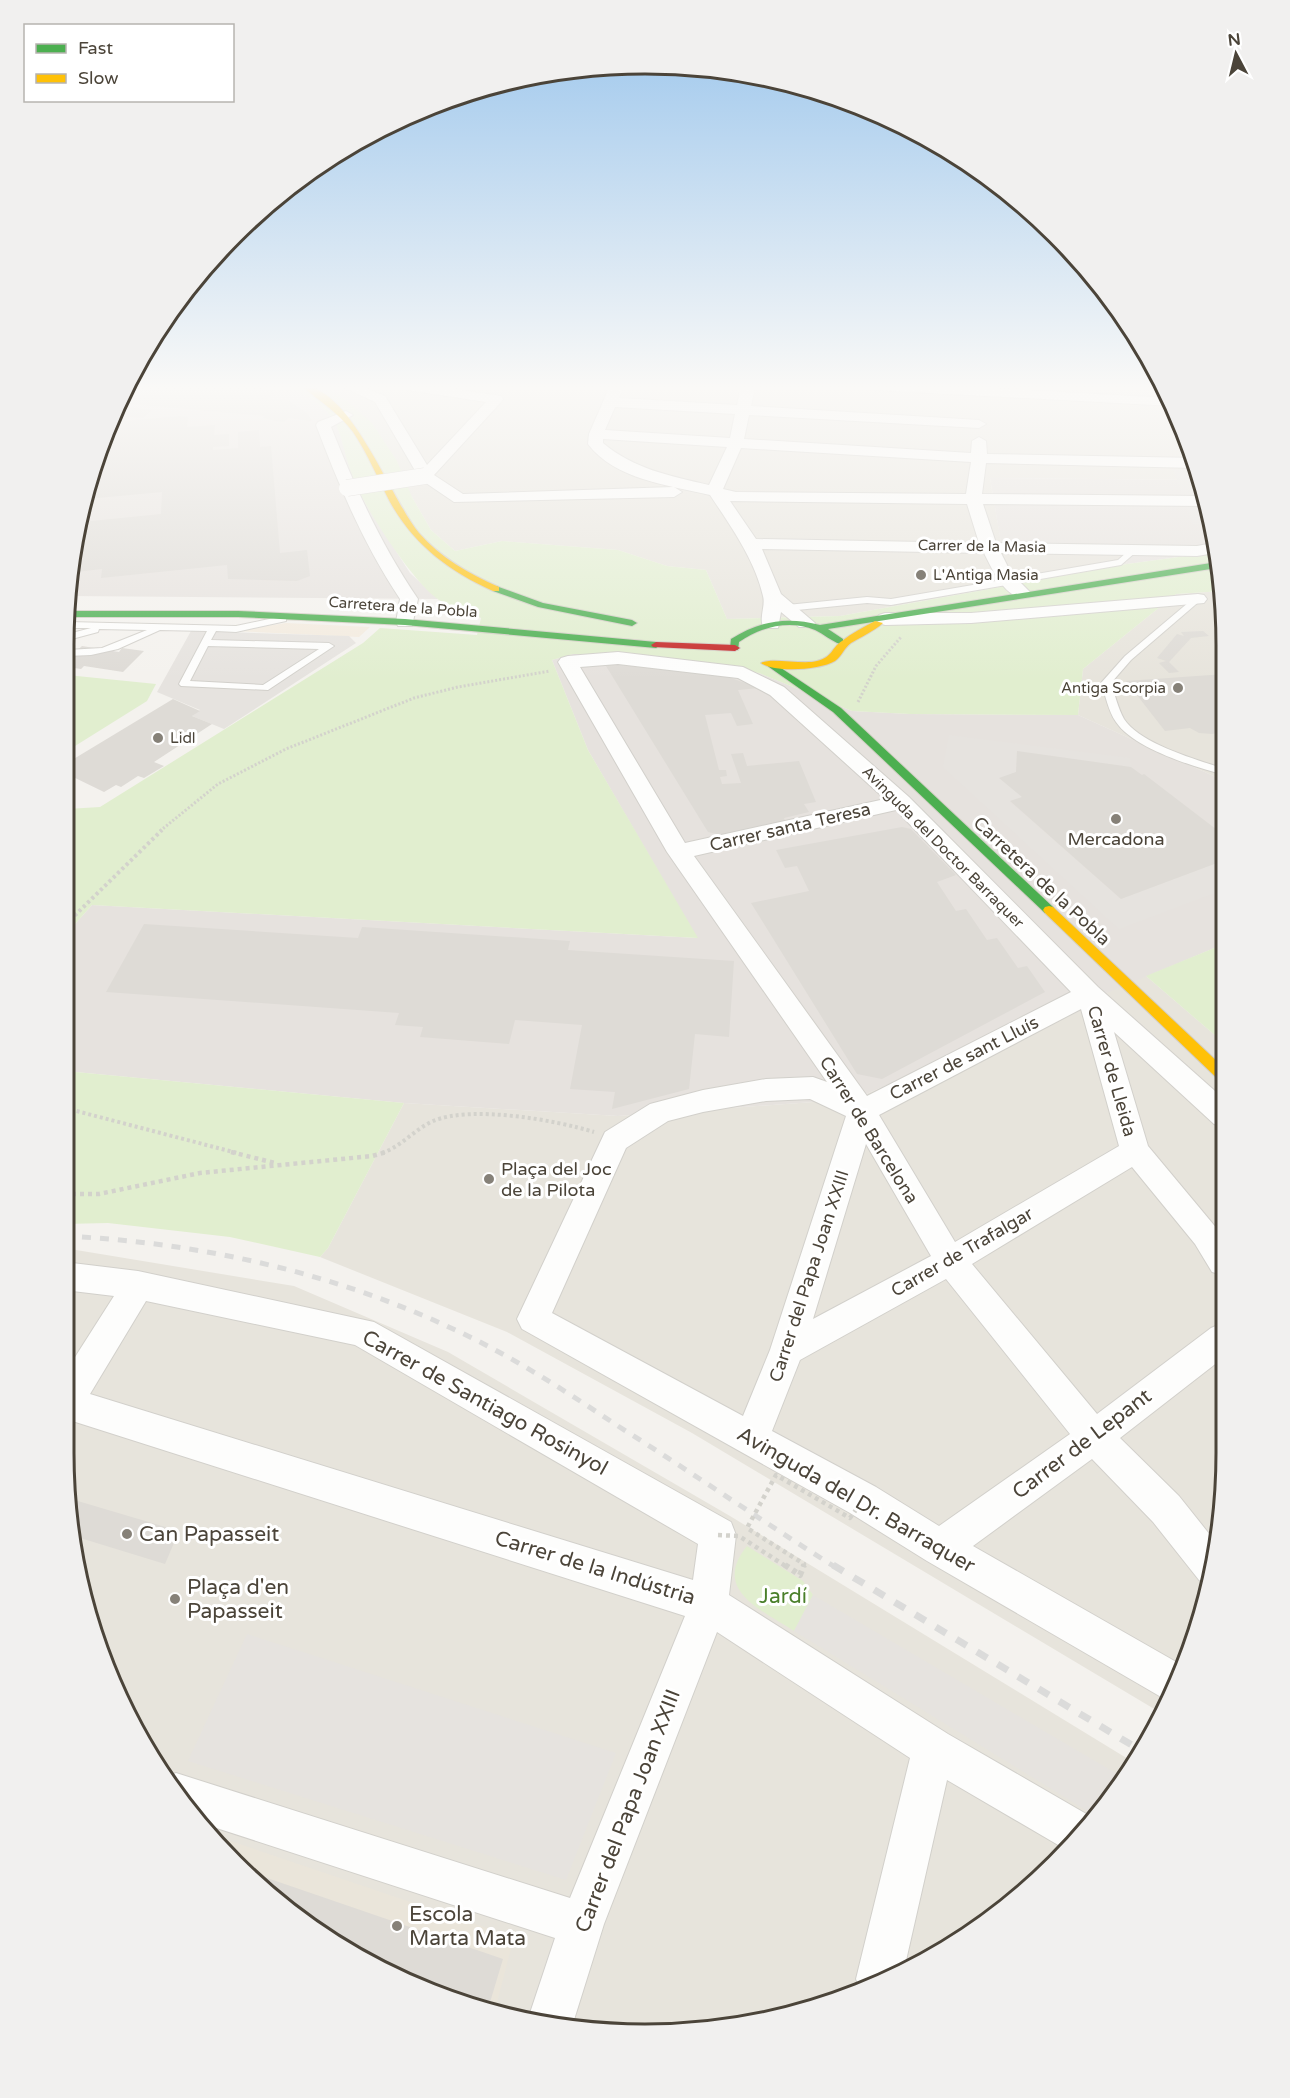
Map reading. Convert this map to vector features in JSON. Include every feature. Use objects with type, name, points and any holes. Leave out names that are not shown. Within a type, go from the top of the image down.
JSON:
[{"type":"street","points":[[345,484],[390,573],[409,599],[405,622]]},
{"type":"street","points":[[347,488],[368,484]]},
{"type":"street","points":[[385,484],[409,525],[428,549],[457,569],[495,590],[591,617],[642,624]]},
{"type":"street","points":[[439,484],[460,499],[715,490]]},
{"type":"street","points":[[684,484],[715,490],[735,497],[1198,501]]},
{"type":"street","points":[[715,490],[718,484]]},
{"type":"street","points":[[975,484],[973,499],[989,546],[1004,575],[1016,588]]},
{"type":"street","points":[[1188,484],[1198,501]]},
{"type":"street","points":[[715,490],[751,543],[779,601],[815,625],[835,634],[843,644]]},
{"type":"street","points":[[1198,502],[1202,519]]},
{"type":"street","name":"Carrer de la Masia","points":[[751,543],[1209,550]]},
{"type":"street","points":[[1129,576],[1152,566],[1209,554]]},
{"type":"street","points":[[727,627],[815,625],[888,611],[978,602],[1016,588],[1211,566]]},
{"type":"street","points":[[634,644],[749,654],[803,665],[834,664],[843,644],[888,611],[926,619],[971,618],[1198,599]]},
{"type":"street","points":[[749,654],[741,633],[762,626],[779,601]]},
{"type":"street","name":"Carretera de la Pobla","points":[[75,614],[238,614],[405,622],[749,654],[837,710],[1216,1068]]},
{"type":"street","points":[[693,633],[749,654]]},
{"type":"street","name":"Avinguda del Doctor Barraquer","points":[[569,665],[618,658],[708,667],[743,673],[777,691],[902,802],[1084,987],[1216,1109]]},
{"type":"street","name":"Carrer de Barcelona","points":[[569,665],[679,852],[862,1111],[950,1261],[1094,1437],[1166,1509],[1207,1560]]},
{"type":"street","points":[[836,690],[837,710]]},
{"type":"street","points":[[827,735],[853,727]]},
{"type":"street","name":"Carrer santa Teresa","points":[[679,852],[902,802]]},
{"type":"street","points":[[1077,938],[1084,987]]},
{"type":"street","name":"Carrer de sant Lluís","points":[[862,1111],[1084,987]]},
{"type":"street","name":"Carrer de Lleida","points":[[1084,987],[1136,1151],[1206,1235],[1216,1251]]},
{"type":"street","points":[[615,1140],[660,1112],[703,1101],[766,1090],[813,1088],[862,1111]]},
{"type":"street","name":"Carrer del Papa Joan XXIII","points":[[751,1439],[787,1350],[862,1111]]},
{"type":"street","name":"Avinguda del Dr. Barraquer","points":[[615,1140],[533,1319],[862,1500],[940,1548],[1169,1681]]},
{"type":"street","name":"Carrer de Trafalgar","points":[[787,1350],[950,1261],[1136,1151]]},
{"type":"street","name":"Carrer de Santiago Rosinyol","points":[[74,1277],[138,1285],[362,1332],[718,1535]]},
{"type":"street","points":[[74,1388],[138,1285]]},
{"type":"street","name":"Carrer de Lepant","points":[[940,1548],[1094,1437],[1216,1343]]},
{"type":"street","name":"Carrer de la Indústria","points":[[74,1405],[709,1604],[933,1749],[1074,1831]]},
{"type":"street","points":[[709,1604],[718,1535]]},
{"type":"street","name":"Carrer del Papa Joan XXIII","points":[[552,2017],[582,1924],[709,1604]]},
{"type":"street","points":[[880,1974],[933,1749]]},
{"type":"street","points":[[190,1799],[582,1924]]},
{"type":"lane","points":[[779,601],[867,600],[888,611],[920,597],[1016,588],[1121,562],[1134,549]]},
{"type":"lane","points":[[920,597],[934,601],[978,602]]},
{"type":"lane","points":[[1198,599],[1128,658],[1106,683],[1122,724],[1150,743],[1190,761],[1216,768]]},
{"type":"lane","points":[[75,625],[236,629],[294,616]]},
{"type":"lane","points":[[74,635],[104,626]]},
{"type":"lane","points":[[74,654],[86,655],[141,638],[159,627]]},
{"type":"lane","points":[[205,643],[329,646],[265,688],[184,684],[205,643],[213,628]]},
{"type":"path","points":[[853,727],[863,687],[885,652],[926,619]]},
{"type":"path","points":[[74,916],[150,840],[211,788],[286,749],[414,698],[569,665]]},
{"type":"path","points":[[74,1110],[279,1164]]},
{"type":"path","points":[[74,1194],[99,1194],[176,1177],[279,1164],[372,1156],[388,1151],[434,1121],[448,1118],[495,1115],[575,1125],[615,1140]]},
{"type":"path","points":[[718,1535],[739,1536],[800,1575],[804,1564],[747,1528],[776,1475],[850,1518],[862,1500]]},
{"type":"shaded area","points":[[97,484],[356,484],[359,493],[410,573],[438,599],[76,596],[84,534]]},
{"type":"shaded area","points":[[402,484],[991,484],[1001,542],[1124,546],[1127,564],[840,616],[727,619],[706,570],[667,566],[618,550],[502,541],[455,551],[431,530]]},
{"type":"shaded area","points":[[991,484],[1193,484],[1209,553],[1127,564],[1124,546],[1001,543]]},
{"type":"shaded area","points":[[1178,484],[1193,484],[1204,524],[1193,524]]},
{"type":"shaded area","points":[[1214,592],[1216,777],[1078,715],[1083,669],[1176,594]]},
{"type":"shaded area","points":[[286,623],[370,627],[359,637],[234,631]]},
{"type":"shaded area","points":[[191,631],[349,636],[356,643],[224,729],[192,716],[200,710],[157,692]]},
{"type":"shaded area","points":[[573,654],[622,654],[759,673],[852,711],[910,714],[1078,715],[1216,777],[1216,947],[854,1099],[618,1116],[404,1103],[74,1072],[74,925],[92,905],[697,938],[588,750],[552,660]]},
{"type":"shaded area","points":[[949,735],[1130,758],[1131,767],[1017,751],[1016,772],[1000,778],[1022,797],[1010,802],[1121,899],[1216,863],[1216,892],[1119,929],[943,767]]},
{"type":"shaded area","points":[[1146,976],[1216,1036],[1216,1453],[1212,1528],[1206,1564],[1186,1637],[1156,1710],[692,1433],[507,1332],[320,1257],[328,1248],[404,1103],[618,1116],[854,1099]]},
{"type":"shaded area","points":[[74,1250],[294,1286],[448,1352],[730,1516],[1128,1759],[1120,1771],[1075,1830],[1049,1857],[1022,1883],[963,1928],[898,1966],[829,1994],[793,2005],[720,2020],[645,2024],[608,2023],[534,2014],[461,1994],[426,1981],[359,1948],[327,1928],[268,1883],[215,1830],[192,1801],[170,1771],[132,1706],[104,1637],[93,1601],[78,1528],[74,1453]]},
{"type":"shaded area","points":[[813,1595],[1118,1774],[1089,1812],[794,1631]]},
{"type":"shaded area","points":[[247,1634],[616,1753],[566,1880],[188,1761]]},
{"type":"shaded area","name":"Escola Marta Mata","points":[[223,1838],[514,1937],[496,2005],[461,1994],[392,1966],[327,1928],[268,1883]]},
{"type":"green space","points":[[356,484],[407,484],[431,530],[455,551],[502,541],[618,550],[667,566],[706,570],[727,619],[840,616],[1127,564],[1209,553],[1214,592],[1176,594],[1083,669],[1078,715],[910,714],[852,711],[759,673],[621,654],[573,654],[552,660],[588,750],[698,938],[92,905],[74,925],[74,809],[100,807],[363,643],[380,628],[477,635],[481,618],[439,600],[429,592],[384,535]]},
{"type":"green space","points":[[74,676],[156,684],[147,701],[74,747]]},
{"type":"green space","points":[[1216,947],[1216,1036],[1146,976]]},
{"type":"green space","points":[[74,1072],[404,1103],[328,1248],[320,1257],[230,1237],[108,1223],[74,1224]]},
{"type":"green space","name":"Jardí","points":[[747,1546],[803,1581],[813,1595],[794,1631],[756,1606],[738,1587],[735,1575],[737,1561]]},
{"type":"building","points":[[97,484],[274,484],[280,553],[307,550],[310,576],[297,581],[228,579],[227,565],[101,578],[102,569],[78,572],[87,521],[161,514],[162,492],[93,498]]},
{"type":"building","points":[[1203,631],[1209,636],[1191,638],[1169,662],[1179,672],[1169,673],[1159,663],[1166,661],[1157,658],[1177,634],[1184,636],[1181,632]]},
{"type":"building","points":[[82,646],[119,652],[122,648],[144,651],[123,672],[84,666],[81,669],[74,668],[74,653]]},
{"type":"building","points":[[613,663],[707,673],[731,678],[759,688],[738,690],[753,724],[737,726],[731,713],[705,715],[719,770],[726,770],[727,776],[720,777],[722,784],[741,783],[731,754],[743,753],[747,766],[799,761],[816,802],[804,804],[809,812],[784,818],[787,825],[724,836],[708,832],[606,666]]},
{"type":"building","points":[[1216,675],[1216,733],[1199,733],[1190,728],[1165,731],[1126,681]]},
{"type":"building","points":[[173,699],[200,711],[192,716],[212,724],[154,762],[164,766],[144,778],[138,776],[121,787],[116,785],[104,792],[74,777],[74,759]]},
{"type":"building","name":"Mercadona","points":[[1017,751],[1131,767],[1142,775],[1144,774],[1216,829],[1216,863],[1121,899],[1010,801],[1022,797],[999,778],[1016,772]]},
{"type":"building","points":[[902,827],[911,829],[956,875],[937,882],[956,911],[966,909],[987,940],[997,938],[1018,968],[1027,966],[1045,992],[882,1079],[857,1074],[751,903],[809,891],[797,866],[785,868],[776,850]]},
{"type":"building","points":[[144,924],[358,938],[362,927],[570,941],[568,950],[734,961],[729,1037],[695,1034],[689,1089],[612,1109],[615,1092],[570,1089],[582,1025],[515,1020],[509,1044],[420,1037],[423,1027],[395,1025],[399,1013],[106,992]]},
{"type":"building","name":"Can Papasseit","points":[[76,1500],[179,1531],[165,1564],[80,1538]]},
{"type":"building","points":[[260,1876],[503,1959],[490,2003],[461,1994],[392,1966],[359,1948],[297,1906]]},
{"type":"railway","points":[[74,1237],[171,1246],[277,1267],[379,1298],[429,1318],[478,1341],[550,1382],[835,1567]]},
{"type":"railway","points":[[833,1565],[1135,1747]]},
{"type":"traffic: fast","points":[[823,627],[1211,566]]},
{"type":"traffic: fast","points":[[496,589],[541,605],[632,623]]},
{"type":"traffic: fast","points":[[75,614],[238,614],[405,622],[656,645]]},
{"type":"traffic: fast","points":[[735,648],[734,641],[746,633],[759,627],[787,622],[815,627],[840,641]]},
{"type":"traffic: fast","points":[[772,665],[837,710],[1049,910]]},
{"type":"traffic: slow","points":[[385,484],[408,524],[426,545],[448,563],[496,589]]},
{"type":"traffic: slow","points":[[766,663],[786,666],[810,666],[821,663],[839,653],[843,644],[878,623]]},
{"type":"traffic: slow","points":[[1049,910],[1216,1068]]},
{"type":"traffic: jam","points":[[656,645],[735,648]]},
{"type":"place","name":"L'Antiga Masia","points":[[921,575]]},
{"type":"place","name":"Antiga Scorpia","points":[[1178,688]]},
{"type":"place","name":"Lidl","points":[[158,738]]},
{"type":"place","name":"Mercadona","points":[[1116,819]]},
{"type":"place","name":"Plaça del Joc de la Pilota","points":[[489,1179]]},
{"type":"place","name":"Can Papasseit","points":[[127,1534]]},
{"type":"place","name":"Plaça d'en Papasseit","points":[[175,1599]]},
{"type":"place","name":"Escola Marta Mata","points":[[397,1926]]}]
